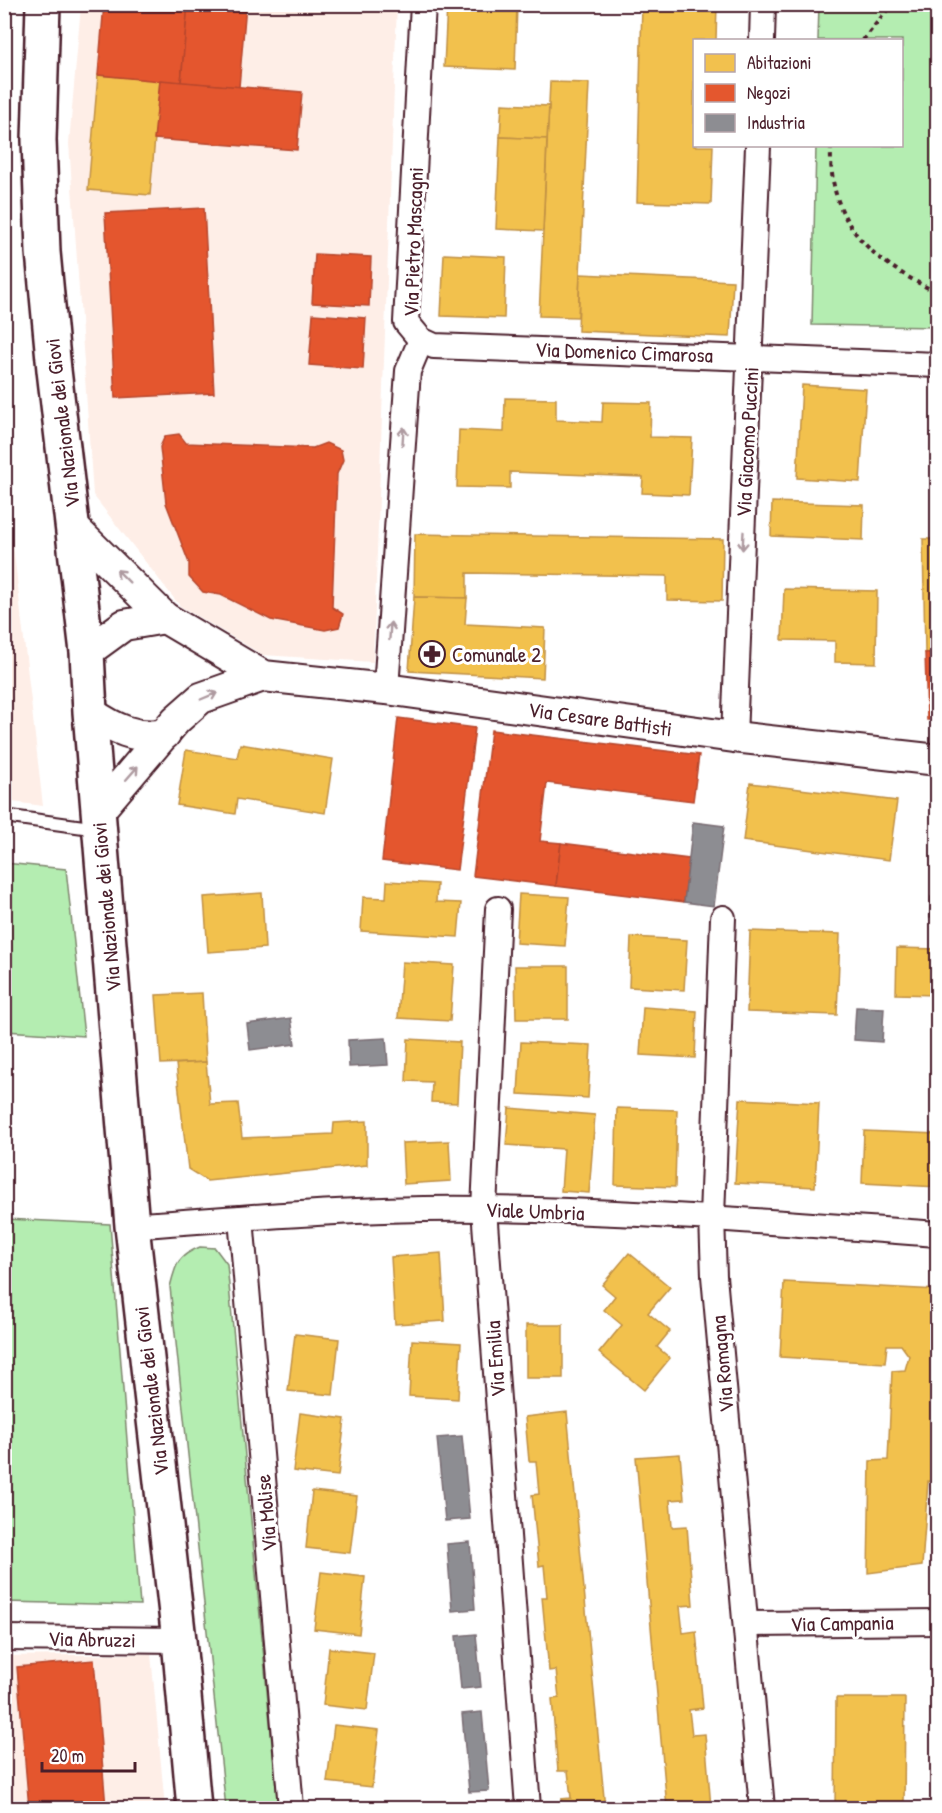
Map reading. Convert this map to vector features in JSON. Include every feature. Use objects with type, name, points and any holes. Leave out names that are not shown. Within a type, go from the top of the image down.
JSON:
[{"type":"main road","name":"Via Nazionale dei Giovi","points":[[43,4],[39,140],[43,252],[54,370],[87,652],[98,820],[132,1226],[179,1640],[194,1809]]},
{"type":"street","name":"Via Pietro Mascagni","points":[[386,689],[408,371],[420,340],[406,322],[423,4]]},
{"type":"street","points":[[762,39],[763,4]]},
{"type":"street","name":"Via Giacomo Puccini","points":[[734,737],[758,147]]},
{"type":"street","name":"Via Domenico Cimarosa","points":[[420,340],[434,346],[938,365]]},
{"type":"street","name":"Via Cesare Battisti","points":[[74,528],[165,618],[263,676],[386,689],[734,737],[938,760]]},
{"type":"street","points":[[87,652],[124,625],[165,618]]},
{"type":"street","name":"Via Cesare Battisti","points":[[98,820],[165,734],[201,698],[263,676]]},
{"type":"street","points":[[90,712],[111,726],[128,733],[142,736],[165,734]]},
{"type":"street","name":"Via Emilia","points":[[498,909],[484,1209],[528,1809]]},
{"type":"street","name":"Via Romagna","points":[[723,918],[712,1217],[714,1276],[762,1809]]},
{"type":"street","name":"Viale Umbria","points":[[132,1226],[312,1212],[484,1209],[712,1217],[938,1234]]},
{"type":"street","name":"Via Molise","points":[[241,1218],[291,1809]]},
{"type":"street","name":"Via Campania","points":[[747,1624],[938,1622]]},
{"type":"street","name":"Via Abruzzi","points":[[4,1638],[179,1640]]},
{"type":"lane","points":[[4,816],[98,820]]},
{"type":"path","points":[[864,39],[892,4]]},
{"type":"path","points":[[831,147],[830,165],[835,195],[846,223],[867,248],[889,267],[938,292]]},
{"type":"shaded area","points":[[81,5],[397,5],[373,662],[263,655],[180,606],[93,495],[69,143]]},
{"type":"shaded area","points":[[5,474],[43,806],[5,801]]},
{"type":"shaded area","points":[[151,1654],[165,1808],[5,1808],[4,1656]]},
{"type":"green space","points":[[819,5],[937,5],[937,327],[812,325],[816,147],[903,147],[903,39],[818,39]]},
{"type":"green space","points":[[4,863],[66,869],[84,1036],[5,1031]]},
{"type":"green space","points":[[5,1219],[110,1224],[140,1605],[5,1602]]},
{"type":"green space","points":[[200,1247],[215,1248],[227,1264],[278,1808],[226,1808],[170,1287],[174,1272],[182,1258]]},
{"type":"building: Abitazioni","points":[[447,4],[517,4],[515,70],[444,67]]},
{"type":"building: Abitazioni","points":[[642,4],[717,4],[716,39],[693,39],[693,147],[713,147],[711,204],[637,202]]},
{"type":"building: Abitazioni","points":[[98,75],[160,80],[150,195],[88,190]]},
{"type":"building: Abitazioni","points":[[550,82],[589,83],[578,317],[539,316]]},
{"type":"building: Abitazioni","points":[[502,104],[549,106],[547,139],[500,137]]},
{"type":"building: Abitazioni","points":[[500,137],[547,139],[543,231],[496,229]]},
{"type":"building: Abitazioni","points":[[444,254],[506,257],[504,318],[441,316]]},
{"type":"building: Abitazioni","points":[[580,274],[733,281],[730,337],[578,331]]},
{"type":"building: Abitazioni","points":[[802,385],[866,389],[860,482],[797,478]]},
{"type":"building: Abitazioni","points":[[505,398],[556,399],[556,420],[602,422],[603,402],[651,403],[650,437],[692,438],[689,495],[642,493],[643,477],[510,472],[510,488],[457,487],[459,430],[504,432]]},
{"type":"building: Abitazioni","points":[[772,502],[864,505],[863,540],[771,536]]},
{"type":"building: Abitazioni","points":[[415,534],[723,539],[722,601],[667,600],[667,576],[467,573],[467,598],[414,597]]},
{"type":"building: Abitazioni","points":[[923,539],[938,539],[938,652],[925,653]]},
{"type":"building: Abitazioni","points":[[784,589],[877,591],[876,663],[835,662],[835,641],[782,640]]},
{"type":"building: Abitazioni","points":[[414,597],[467,598],[465,624],[545,628],[543,678],[409,671]]},
{"type":"building: Abitazioni","points":[[240,744],[333,759],[325,813],[237,799],[235,814],[177,805],[186,750],[237,758]]},
{"type":"building: Abitazioni","points":[[750,783],[897,801],[889,860],[743,841]]},
{"type":"building: Abitazioni","points":[[387,881],[437,884],[436,902],[461,903],[458,937],[361,931],[363,897],[386,898]]},
{"type":"building: Abitazioni","points":[[262,893],[265,948],[208,952],[204,897]]},
{"type":"building: Abitazioni","points":[[519,894],[569,897],[565,946],[516,943]]},
{"type":"building: Abitazioni","points":[[750,931],[840,934],[837,1015],[747,1012]]},
{"type":"building: Abitazioni","points":[[631,937],[687,940],[684,990],[629,987]]},
{"type":"building: Abitazioni","points":[[897,948],[938,949],[938,995],[896,994]]},
{"type":"building: Abitazioni","points":[[402,962],[454,965],[450,1021],[398,1018]]},
{"type":"building: Abitazioni","points":[[515,966],[568,966],[568,1019],[516,1019]]},
{"type":"building: Abitazioni","points":[[202,993],[206,1062],[161,1064],[156,995]]},
{"type":"building: Abitazioni","points":[[643,1007],[697,1011],[695,1058],[640,1055]]},
{"type":"building: Abitazioni","points":[[408,1039],[460,1042],[457,1103],[431,1102],[432,1082],[406,1081]]},
{"type":"building: Abitazioni","points":[[521,1042],[591,1045],[588,1098],[518,1094]]},
{"type":"building: Abitazioni","points":[[206,1062],[210,1104],[238,1103],[242,1138],[333,1134],[334,1123],[367,1121],[367,1165],[207,1181],[188,1169],[176,1064]]},
{"type":"building: Abitazioni","points":[[740,1099],[819,1103],[815,1187],[735,1183]]},
{"type":"building: Abitazioni","points":[[509,1108],[595,1115],[589,1193],[561,1191],[564,1149],[506,1145]]},
{"type":"building: Abitazioni","points":[[617,1108],[677,1110],[675,1187],[615,1185]]},
{"type":"building: Abitazioni","points":[[864,1131],[938,1134],[938,1187],[862,1183]]},
{"type":"building: Abitazioni","points":[[449,1141],[451,1181],[404,1184],[402,1143]]},
{"type":"building: Abitazioni","points":[[441,1253],[445,1321],[395,1324],[391,1257]]},
{"type":"building: Abitazioni","points":[[629,1253],[670,1287],[648,1313],[670,1331],[657,1347],[670,1358],[644,1390],[599,1353],[622,1325],[604,1310],[615,1296],[602,1285]]},
{"type":"building: Abitazioni","points":[[784,1282],[938,1290],[938,1482],[928,1481],[922,1566],[868,1573],[870,1461],[888,1460],[892,1371],[905,1370],[909,1356],[901,1345],[887,1345],[885,1363],[780,1357]]},
{"type":"building: Abitazioni","points":[[526,1325],[563,1325],[563,1378],[526,1378]]},
{"type":"building: Abitazioni","points":[[295,1334],[339,1339],[333,1395],[288,1391]]},
{"type":"building: Abitazioni","points":[[412,1340],[461,1343],[458,1399],[409,1396]]},
{"type":"building: Abitazioni","points":[[567,1412],[605,1808],[562,1808],[561,1799],[571,1798],[568,1771],[558,1771],[552,1699],[559,1698],[556,1670],[549,1671],[542,1597],[547,1597],[544,1565],[539,1566],[532,1495],[539,1494],[536,1461],[529,1461],[525,1417]]},
{"type":"building: Abitazioni","points":[[300,1413],[345,1419],[338,1476],[293,1471]]},
{"type":"building: Abitazioni","points":[[680,1454],[684,1499],[670,1500],[672,1527],[687,1526],[693,1605],[680,1606],[683,1633],[696,1631],[703,1708],[689,1710],[692,1735],[705,1734],[711,1808],[667,1808],[636,1457]]},
{"type":"building: Abitazioni","points":[[312,1491],[357,1496],[350,1553],[306,1548]]},
{"type":"building: Abitazioni","points":[[321,1572],[365,1577],[359,1634],[314,1629]]},
{"type":"building: Abitazioni","points":[[329,1648],[374,1653],[367,1710],[323,1705]]},
{"type":"building: Abitazioni","points":[[836,1698],[905,1698],[904,1808],[835,1808]]},
{"type":"building: Abitazioni","points":[[334,1725],[379,1730],[372,1787],[327,1782]]},
{"type":"building: Abitazioni","points":[[343,1803],[387,1808],[342,1808]]},
{"type":"building: Negozi","points":[[104,4],[188,4],[181,83],[98,75]]},
{"type":"building: Negozi","points":[[188,4],[246,4],[239,87],[181,83]]},
{"type":"building: Negozi","points":[[160,80],[302,92],[297,150],[154,139]]},
{"type":"building: Negozi","points":[[204,208],[214,393],[115,398],[105,213]]},
{"type":"building: Negozi","points":[[315,254],[371,257],[369,306],[312,303]]},
{"type":"building: Negozi","points":[[313,314],[366,318],[363,369],[309,365]]},
{"type":"building: Negozi","points":[[179,434],[186,443],[313,448],[326,443],[341,450],[343,460],[337,474],[332,607],[343,614],[339,627],[325,630],[271,620],[221,595],[203,592],[189,577],[189,563],[166,503],[160,447],[165,436]]},
{"type":"building: Negozi","points":[[938,652],[938,720],[927,720],[925,653]]},
{"type":"building: Negozi","points":[[398,718],[475,728],[457,870],[382,861]]},
{"type":"building: Negozi","points":[[491,730],[699,755],[693,801],[547,783],[540,841],[561,843],[556,886],[473,876]]},
{"type":"building: Negozi","points":[[561,843],[689,859],[684,902],[556,886]]},
{"type":"building: Negozi","points":[[94,1660],[106,1808],[29,1808],[17,1667]]},
{"type":"building: Industria","points":[[693,822],[724,826],[714,906],[684,902]]},
{"type":"building: Industria","points":[[938,896],[938,916],[930,917],[931,897]]},
{"type":"building: Industria","points":[[856,1007],[884,1008],[882,1042],[854,1040]]},
{"type":"building: Industria","points":[[291,1018],[295,1044],[250,1050],[247,1024]]},
{"type":"building: Industria","points":[[386,1038],[388,1065],[349,1067],[348,1040]]},
{"type":"building: Industria","points":[[462,1436],[470,1519],[445,1521],[437,1438]]},
{"type":"building: Industria","points":[[470,1542],[475,1609],[452,1611],[447,1544]]},
{"type":"building: Industria","points":[[476,1634],[481,1687],[461,1689],[456,1636]]},
{"type":"building: Industria","points":[[482,1712],[489,1791],[469,1792],[462,1714]]},
{"type":"place","name":"Comunale 2","points":[[432,654]]}]
